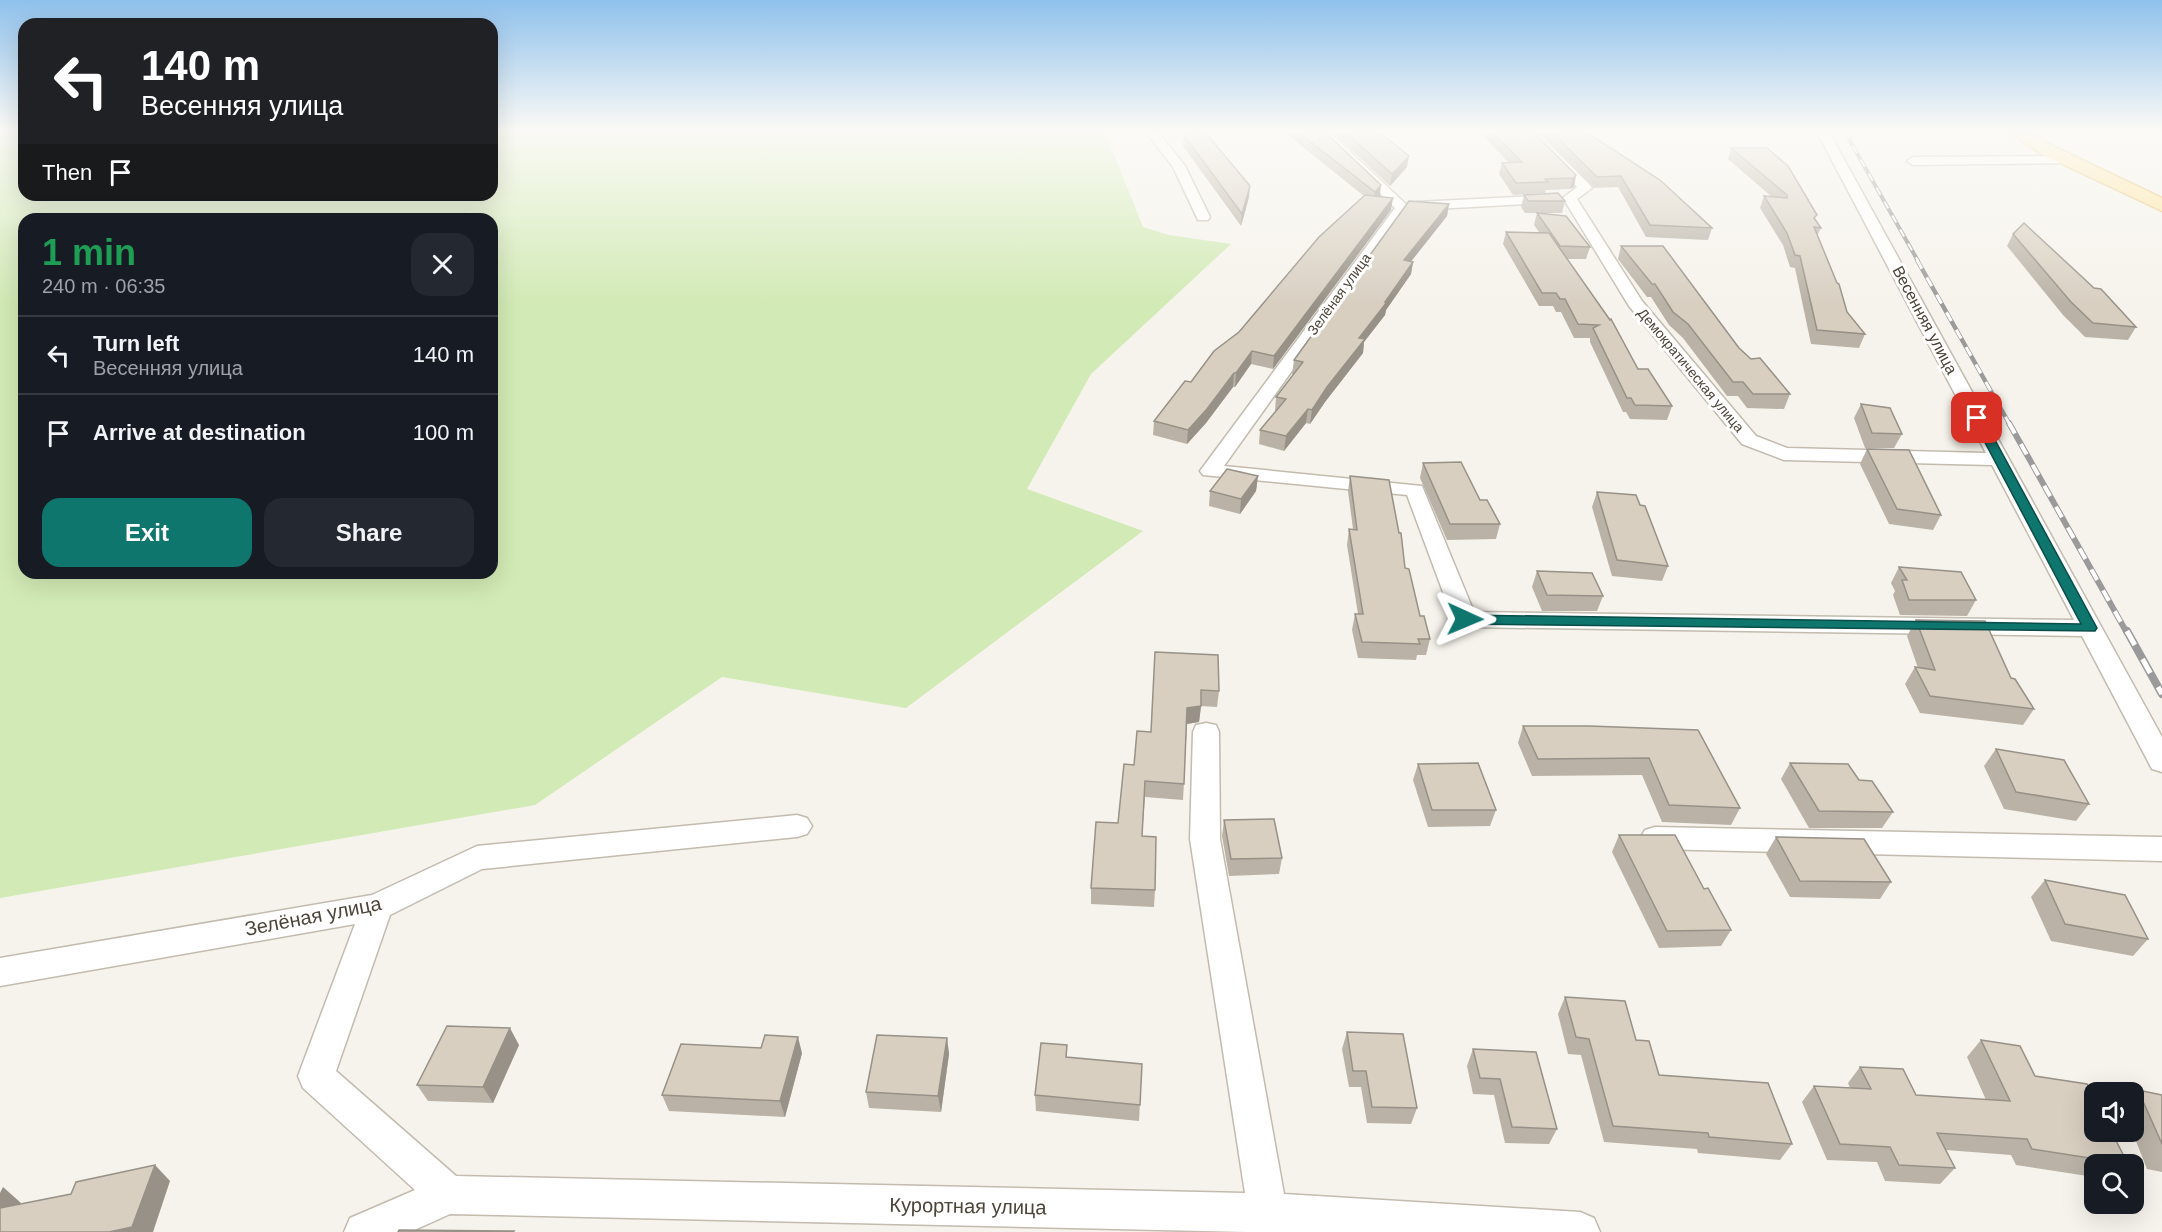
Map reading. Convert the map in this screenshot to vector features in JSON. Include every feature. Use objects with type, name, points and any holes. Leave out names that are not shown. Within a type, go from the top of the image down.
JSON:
[{"type":"main road","points":[[2130,189],[2162,205]]},
{"type":"street","points":[[1190,189],[1203,217]]},
{"type":"street","points":[[1383,189],[1402,207],[1570,198],[1583,189]]},
{"type":"street","name":"Весенняя улица","points":[[1853,189],[2162,762]]},
{"type":"street","name":"Демократическая улица","points":[[1570,198],[1635,303],[1749,440],[1784,454],[2000,459]]},
{"type":"street","name":"Зелёная улица","points":[[1402,207],[1210,471],[1415,490],[1465,619],[2090,628]]},
{"type":"street","points":[[1206,732],[1205,839],[1268,1213]]},
{"type":"street","name":"Зелёная улица","points":[[0,972],[377,907],[477,858],[797,826]]},
{"type":"street","points":[[1655,838],[2162,849]]},
{"type":"street","points":[[377,907],[316,1076],[449,1195]]},
{"type":"street","name":"Курортная улица","points":[[364,1232],[449,1195],[1214,1222],[1268,1213],[1580,1232]]},
{"type":"green space","points":[[0,189],[18,189],[18,201],[498,201],[498,189],[1128,189],[1143,227],[1169,235],[1231,244],[1091,374],[1027,489],[1143,531],[906,708],[722,677],[535,805],[0,898]]},
{"type":"building","points":[[1224,189],[1249,189],[1242,214]]},
{"type":"building","points":[[1629,189],[1670,189],[1712,228],[1650,225]]},
{"type":"building","points":[[1780,189],[1802,189],[1817,215],[1814,218],[1821,228],[1814,227],[1839,284],[1847,312],[1865,334],[1817,330],[1800,256],[1795,255],[1787,233],[1764,196],[1787,198],[1787,195]]},
{"type":"building","points":[[1558,193],[1565,201],[1528,201],[1524,195]]},
{"type":"building","points":[[1365,195],[1393,198],[1274,356],[1252,351],[1188,430],[1154,421],[1185,381],[1191,382],[1214,351],[1239,332],[1319,237]]},
{"type":"building","points":[[1409,201],[1449,204],[1404,260],[1413,262],[1385,302],[1387,302],[1359,338],[1365,339],[1312,410],[1308,409],[1286,436],[1260,430],[1286,399],[1276,397],[1303,362],[1294,360]]},
{"type":"building","points":[[1537,213],[1566,216],[1590,247],[1560,246]]},
{"type":"building","points":[[2024,223],[2094,288],[2101,289],[2136,327],[2093,323],[2071,302],[2013,234]]},
{"type":"building","points":[[1506,232],[1549,233],[1611,319],[1638,369],[1648,369],[1672,406],[1635,405],[1631,398],[1627,398],[1593,328],[1599,325],[1578,324],[1565,299],[1560,299],[1556,293],[1542,293]]},
{"type":"building","points":[[1621,246],[1663,246],[1739,348],[1751,359],[1760,358],[1790,394],[1753,394],[1743,382],[1733,382],[1688,324],[1673,312],[1655,284],[1652,284]]},
{"type":"building","points":[[1861,404],[1890,408],[1902,434],[1872,433]]},
{"type":"building","points":[[1867,449],[1909,450],[1941,515],[1897,509]]},
{"type":"building","points":[[1461,462],[1480,500],[1487,500],[1500,524],[1450,524],[1423,463]]},
{"type":"building","points":[[1227,469],[1258,476],[1241,499],[1210,491]]},
{"type":"building","points":[[1350,476],[1389,480],[1399,533],[1401,533],[1405,568],[1409,569],[1420,616],[1424,616],[1430,639],[1418,639],[1420,644],[1362,642],[1355,614],[1363,614],[1349,529],[1357,530]]},
{"type":"building","points":[[1597,492],[1636,495],[1640,505],[1645,506],[1668,566],[1617,560]]},
{"type":"building","points":[[1899,567],[1961,572],[1976,600],[1909,600],[1902,580],[1907,580]]},
{"type":"building","points":[[1537,571],[1592,573],[1603,596],[1547,595]]},
{"type":"building","points":[[1916,620],[1985,621],[2011,678],[2015,679],[2034,709],[1930,696],[1915,667],[1935,670]]},
{"type":"building","points":[[1155,652],[1218,655],[1219,691],[1201,690],[1201,706],[1187,708],[1184,784],[1145,781],[1142,836],[1156,837],[1155,890],[1091,888],[1096,822],[1118,823],[1124,764],[1134,765],[1137,731],[1151,732]]},
{"type":"building","points":[[1523,726],[1698,730],[1740,808],[1669,805],[1649,758],[1538,759]]},
{"type":"building","points":[[1996,749],[2064,760],[2089,804],[2016,792]]},
{"type":"building","points":[[1478,763],[1496,810],[1432,810],[1418,764]]},
{"type":"building","points":[[1790,763],[1848,764],[1859,780],[1872,781],[1893,812],[1819,811]]},
{"type":"building","points":[[1274,819],[1282,858],[1231,859],[1224,820]]},
{"type":"building","points":[[1619,835],[1675,835],[1704,889],[1708,888],[1731,930],[1667,931]]},
{"type":"building","points":[[1776,837],[1864,839],[1891,882],[1800,881]]},
{"type":"building","points":[[2045,880],[2125,895],[2148,939],[2065,924]]},
{"type":"building","points":[[1565,997],[1625,1001],[1636,1040],[1649,1041],[1659,1075],[1768,1083],[1792,1144],[1709,1137],[1708,1133],[1613,1126],[1589,1039],[1576,1037]]},
{"type":"building","points":[[447,1026],[510,1028],[483,1087],[417,1085]]},
{"type":"building","points":[[1347,1032],[1403,1034],[1417,1108],[1372,1107],[1366,1071],[1353,1071]]},
{"type":"building","points":[[765,1035],[798,1037],[780,1101],[662,1095],[681,1044],[761,1048]]},
{"type":"building","points":[[877,1035],[947,1038],[938,1096],[866,1092]]},
{"type":"building","points":[[1981,1040],[2020,1046],[2035,1076],[2084,1084],[2084,1142],[2117,1142],[2123,1154],[2084,1154],[2084,1157],[2032,1149],[2027,1139],[1937,1133],[1955,1168],[1899,1165],[1890,1147],[1840,1144],[1814,1086],[1871,1089],[1860,1067],[1903,1069],[1916,1095],[2010,1101]]},
{"type":"building","points":[[1041,1043],[1067,1045],[1066,1057],[1142,1064],[1140,1105],[1035,1095]]},
{"type":"building","points":[[1473,1049],[1536,1052],[1557,1129],[1512,1127],[1500,1079],[1480,1078]]},
{"type":"building","points":[[2144,1091],[2162,1095],[2162,1144],[2144,1104]]},
{"type":"building","points":[[155,1165],[132,1227],[109,1232],[0,1232],[0,1208],[71,1194],[76,1182]]},
{"type":"building","points":[[399,1230],[514,1231],[398,1232]]},
{"type":"railway","points":[[1878,189],[1918,261]]},
{"type":"railway","points":[[1917,260],[2010,425]]},
{"type":"railway","points":[[2009,423],[2127,633]]},
{"type":"railway","points":[[2127,631],[2162,694]]},
{"type":"route","points":[[1465,619],[2090,628],[1977,418]]}]
